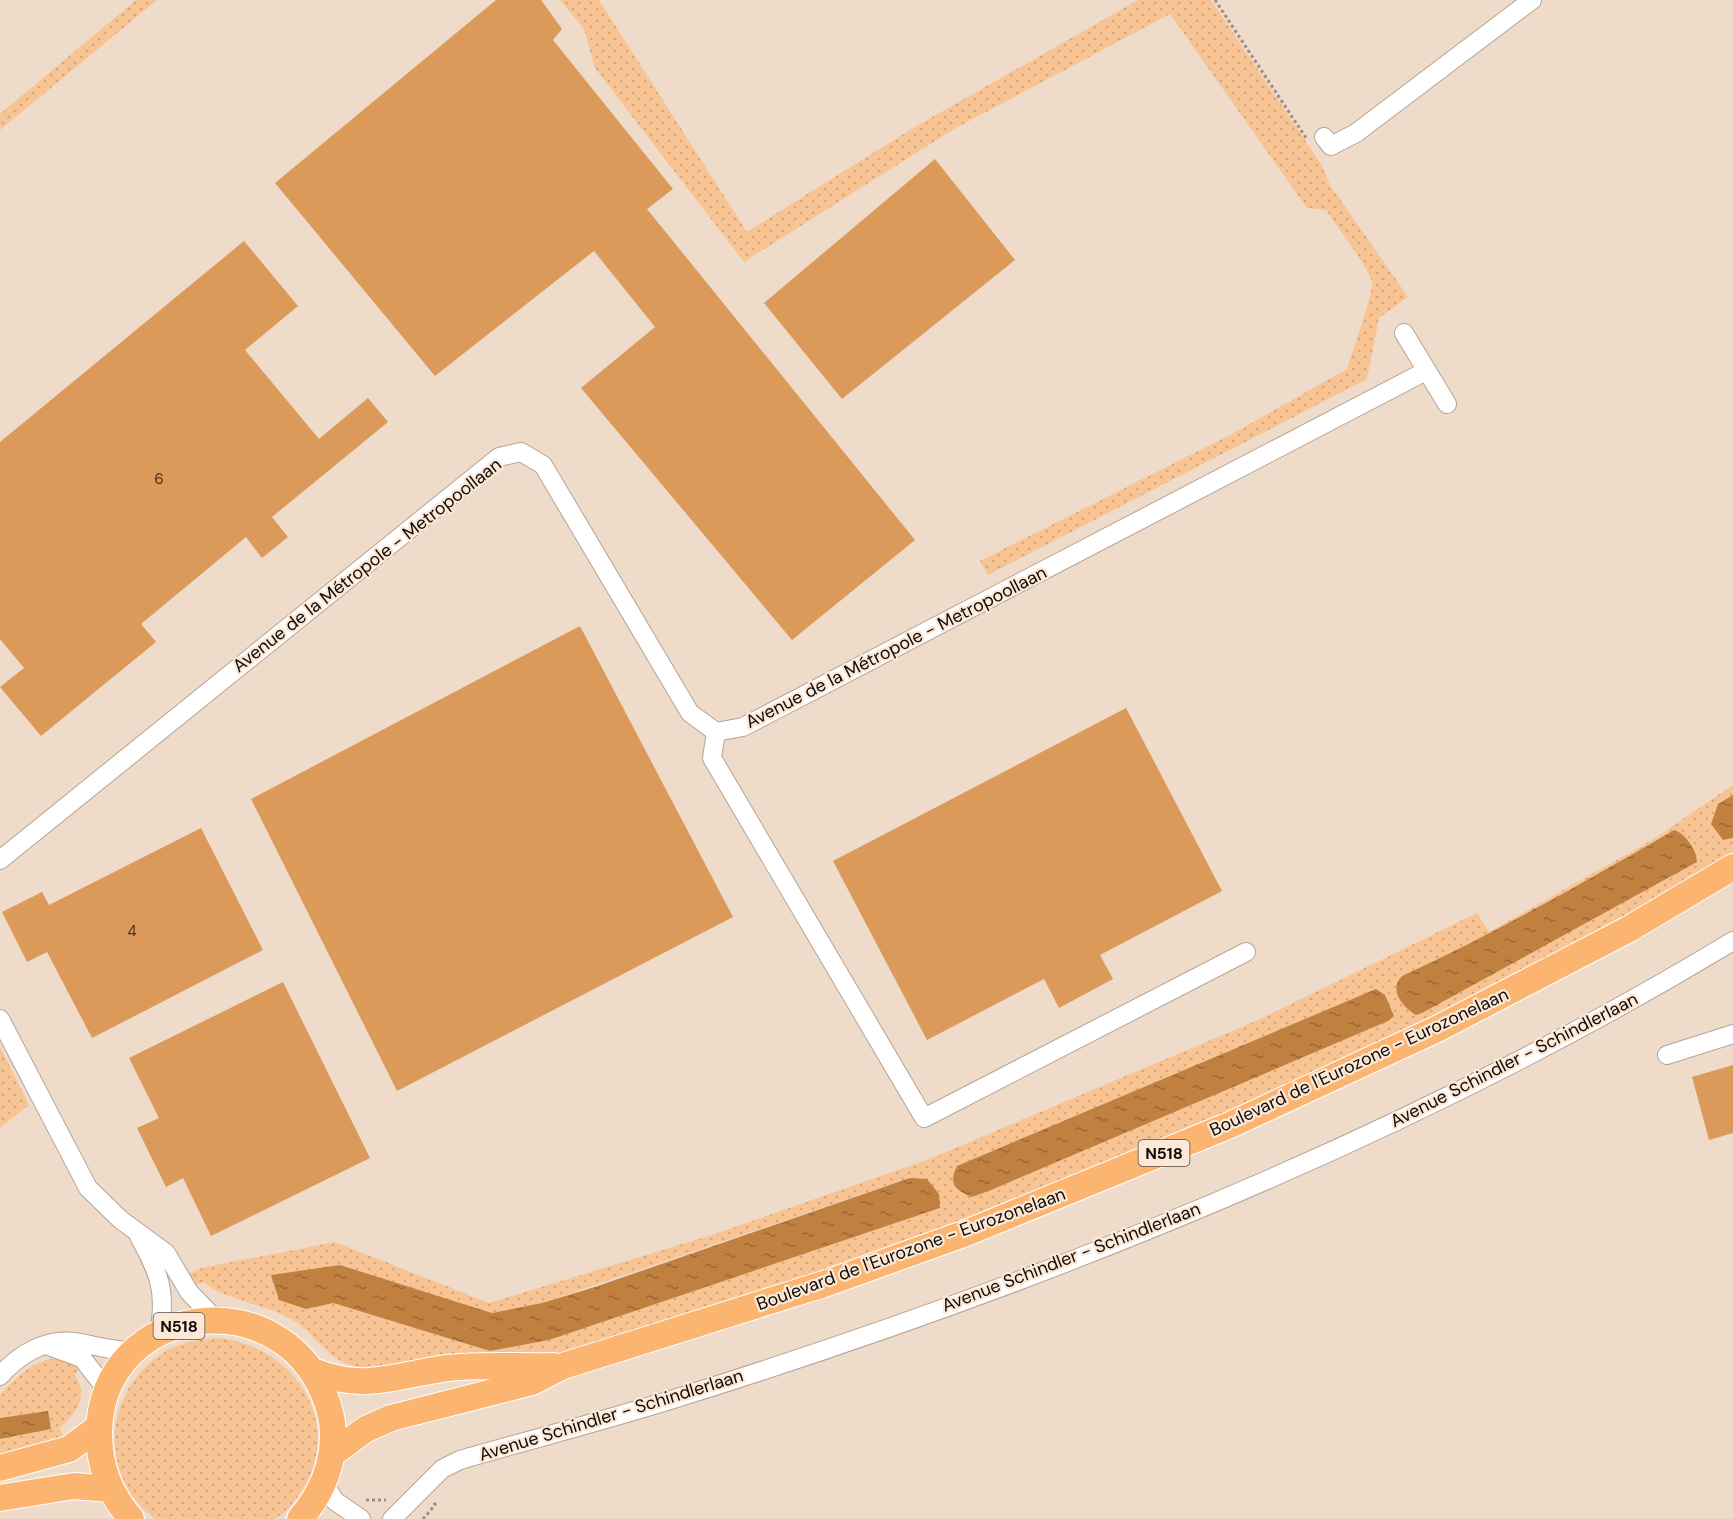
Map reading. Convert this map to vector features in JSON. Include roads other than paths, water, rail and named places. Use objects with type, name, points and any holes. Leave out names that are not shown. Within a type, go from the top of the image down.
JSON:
[{"type":"highway","name":"Boulevard de l'Eurozone - Eurozonelaan","points":[[332,1454],[366,1429],[391,1418],[532,1382],[563,1366],[824,1284],[966,1233],[1230,1125],[1437,1029],[1629,928],[1733,867]]},
{"type":"highway","name":"N518","points":[[131,1519],[110,1489],[100,1461],[100,1410],[107,1390],[119,1369],[135,1351],[159,1334],[186,1323],[215,1319],[248,1324],[277,1337],[302,1357],[313,1371],[332,1418],[332,1454],[324,1484],[300,1519]]},
{"type":"highway","name":"Boulevard de l'Eurozone - Eurozonelaan","points":[[313,1371],[335,1380],[355,1383],[449,1368],[563,1366]]},
{"type":"highway","points":[[0,1467],[69,1449],[99,1427]]},
{"type":"highway","points":[[0,1498],[74,1486],[110,1489]]},
{"type":"street","points":[[1328,141],[1356,134],[1532,0]]},
{"type":"street","points":[[1404,333],[1447,404]]},
{"type":"street","name":"Avenue de la Métropole - Metropoollaan","points":[[0,860],[499,457],[521,452],[543,465],[690,713],[716,732],[743,727],[1426,371]]},
{"type":"street","points":[[716,732],[712,758],[924,1118],[1246,952]]},
{"type":"street","name":"Avenue Schindler - Schindlerlaan","points":[[392,1519],[442,1469],[460,1460],[678,1397],[961,1302],[1239,1191],[1343,1144],[1540,1049],[1634,1001],[1733,941]]},
{"type":"street","points":[[0,1019],[88,1188],[106,1208],[166,1253],[189,1292],[215,1319]]},
{"type":"street","points":[[1667,1055],[1733,1034]]},
{"type":"street","points":[[138,1234],[156,1266],[162,1283],[164,1299],[159,1334]]},
{"type":"street","points":[[0,1376],[10,1364],[30,1350],[63,1341],[115,1352],[135,1351]]},
{"type":"street","points":[[48,1345],[82,1358],[107,1390]]},
{"type":"street","points":[[324,1484],[335,1501],[361,1519]]},
{"type":"water","points":[[1733,795],[1733,838],[1723,840],[1711,824],[1718,804]]},
{"type":"water","points":[[1674,830],[1690,843],[1697,862],[1422,1013],[1416,1015],[1402,1003],[1396,987],[1402,976],[1540,906]]},
{"type":"water","points":[[1376,989],[1385,995],[1394,1016],[1388,1021],[991,1190],[972,1197],[957,1189],[953,1182],[957,1166]]},
{"type":"water","points":[[910,1178],[927,1179],[939,1194],[940,1208],[549,1340],[490,1351],[333,1303],[306,1309],[279,1300],[271,1275],[340,1265],[492,1313],[542,1303],[595,1287]]},
{"type":"water","points":[[48,1411],[51,1429],[0,1439],[0,1418]]}]
